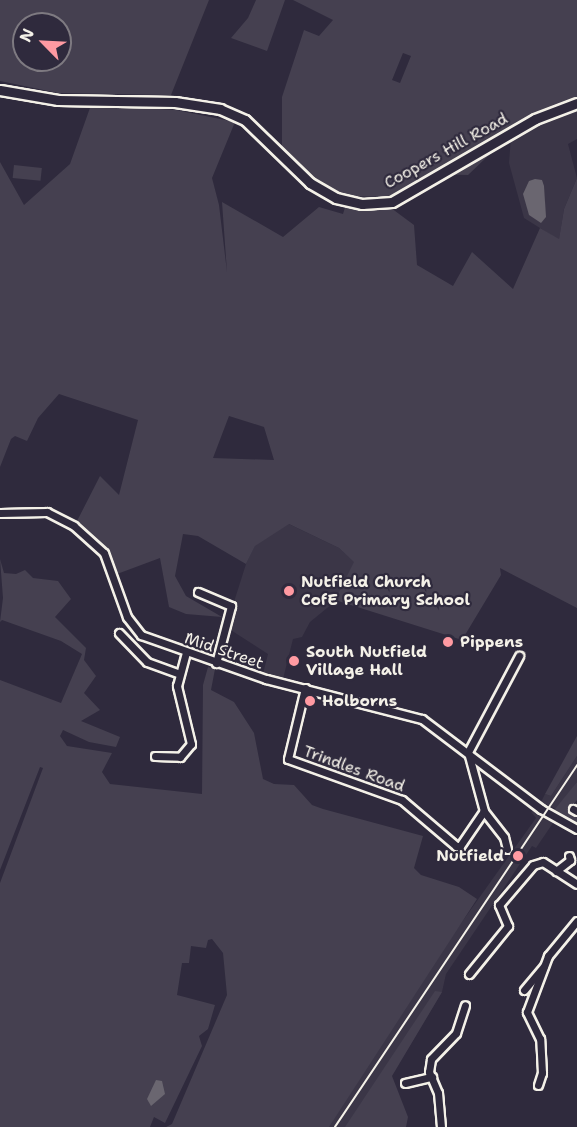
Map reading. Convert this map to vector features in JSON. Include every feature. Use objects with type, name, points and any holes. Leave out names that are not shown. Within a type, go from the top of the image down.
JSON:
[{"type":"street","name":"Coopers Hill Road","points":[[0,90],[58,100],[175,102],[220,109],[245,120],[310,183],[336,198],[362,204],[392,202],[535,119],[577,103]]},
{"type":"street","name":"Mid Street","points":[[0,513],[47,512],[75,526],[104,553],[127,617],[141,634],[216,663],[422,718],[541,809],[577,829]]},
{"type":"street","points":[[198,592],[231,606],[216,663]]},
{"type":"street","points":[[119,633],[147,662],[178,674]]},
{"type":"street","points":[[154,756],[180,757],[191,744],[178,696],[178,674],[186,653]]},
{"type":"street","points":[[507,849],[504,837],[484,811],[468,752],[519,656]]},
{"type":"street","name":"Trindles Road","points":[[305,688],[288,759],[402,800],[456,846],[460,846],[484,811]]},
{"type":"street","points":[[556,871],[570,860],[568,856]]},
{"type":"street","points":[[469,974],[508,926],[499,905],[525,873],[543,862],[577,884]]},
{"type":"street","points":[[538,1085],[542,1073],[540,1039],[527,1012],[548,956],[577,921]]},
{"type":"street","points":[[524,990],[544,966]]},
{"type":"street","points":[[441,1127],[438,1093],[432,1077],[431,1059],[456,1033],[465,1005]]},
{"type":"street","points":[[405,1083],[432,1077]]},
{"type":"shaded area","points":[[0,0],[209,0],[171,95],[58,93],[0,81]]},
{"type":"shaded area","points":[[256,0],[285,0],[267,51],[231,38],[248,18]]},
{"type":"shaded area","points":[[293,0],[577,0],[577,97],[528,118],[468,175],[428,174],[393,197],[344,196],[321,186],[282,148],[282,97],[304,30],[319,36],[333,20]],"holes":[[[403,53],[411,56],[400,83],[392,80]]]},
{"type":"shaded area","points":[[91,105],[176,110],[235,122],[212,178],[219,205],[227,272],[222,202],[283,237],[319,207],[343,214],[346,204],[387,205],[414,225],[417,265],[453,286],[472,252],[513,289],[540,228],[559,239],[564,209],[577,178],[577,608],[500,568],[501,575],[462,640],[335,600],[354,562],[339,548],[289,524],[255,546],[246,564],[198,536],[183,534],[175,576],[186,596],[222,617],[186,614],[169,607],[160,558],[117,574],[106,552],[76,523],[100,476],[119,495],[138,420],[59,394],[38,418],[27,441],[15,436],[11,439],[0,467],[0,162],[24,205],[70,164]],"holes":[[[229,416],[264,427],[274,460],[213,458]]]},
{"type":"shaded area","points":[[577,105],[577,139],[568,144],[577,178],[564,209],[559,240],[524,218],[509,163],[511,137]]},
{"type":"shaded area","points":[[14,165],[42,168],[40,181],[13,178]]},
{"type":"shaded area","points":[[542,180],[544,186],[546,217],[541,223],[529,215],[523,194],[529,181]]},
{"type":"shaded area","name":"Nutfield Church CofE Primary School","points":[[270,515],[339,548],[355,562],[347,583],[332,604],[310,622],[302,637],[293,639],[282,683],[262,678],[268,654],[226,627],[246,564]]},
{"type":"shaded area","points":[[0,559],[4,573],[16,574],[25,570],[33,578],[58,581],[71,599],[55,617],[86,648],[84,660],[96,676],[84,693],[100,710],[81,721],[120,737],[116,747],[89,742],[63,730],[60,736],[67,746],[112,753],[102,772],[110,784],[202,794],[203,685],[208,667],[215,669],[211,690],[234,702],[254,733],[263,779],[274,784],[294,785],[312,805],[323,809],[423,836],[414,868],[421,875],[459,887],[477,899],[329,1127],[166,1127],[172,1124],[227,995],[223,953],[212,939],[208,940],[206,948],[191,946],[189,963],[182,963],[177,995],[215,1005],[208,1029],[199,1036],[202,1046],[165,1123],[154,1117],[150,1127],[0,1127],[0,883],[43,768],[40,767],[0,870],[0,680],[61,703],[82,654],[61,641],[2,620],[0,622],[3,598]]},
{"type":"shaded area","points":[[577,736],[577,756],[551,796],[545,794]]},
{"type":"shaded area","points":[[577,756],[577,782],[558,810],[541,802],[545,794],[551,796]]},
{"type":"shaded area","points":[[577,782],[577,800],[571,808],[577,816],[577,826],[551,814]]},
{"type":"shaded area","points":[[536,808],[553,823],[536,848],[532,846],[446,974],[442,992],[361,1127],[316,1127],[536,818],[531,812]]},
{"type":"shaded area","points":[[435,991],[442,992],[392,1076],[408,1117],[406,1127],[345,1127]]},
{"type":"shaded area","points":[[156,1080],[162,1081],[165,1094],[151,1106],[147,1099]]},
{"type":"railway","points":[[335,1127],[577,765]]},
{"type":"place","name":"Nutfield Church CofE Primary School","points":[[289,591]]},
{"type":"place","name":"Pippens","points":[[448,642]]},
{"type":"place","name":"South Nutfield Village Hall","points":[[294,661]]},
{"type":"place","name":"Holborns","points":[[310,701]]},
{"type":"place","name":"Nutfield","points":[[518,856]]}]
